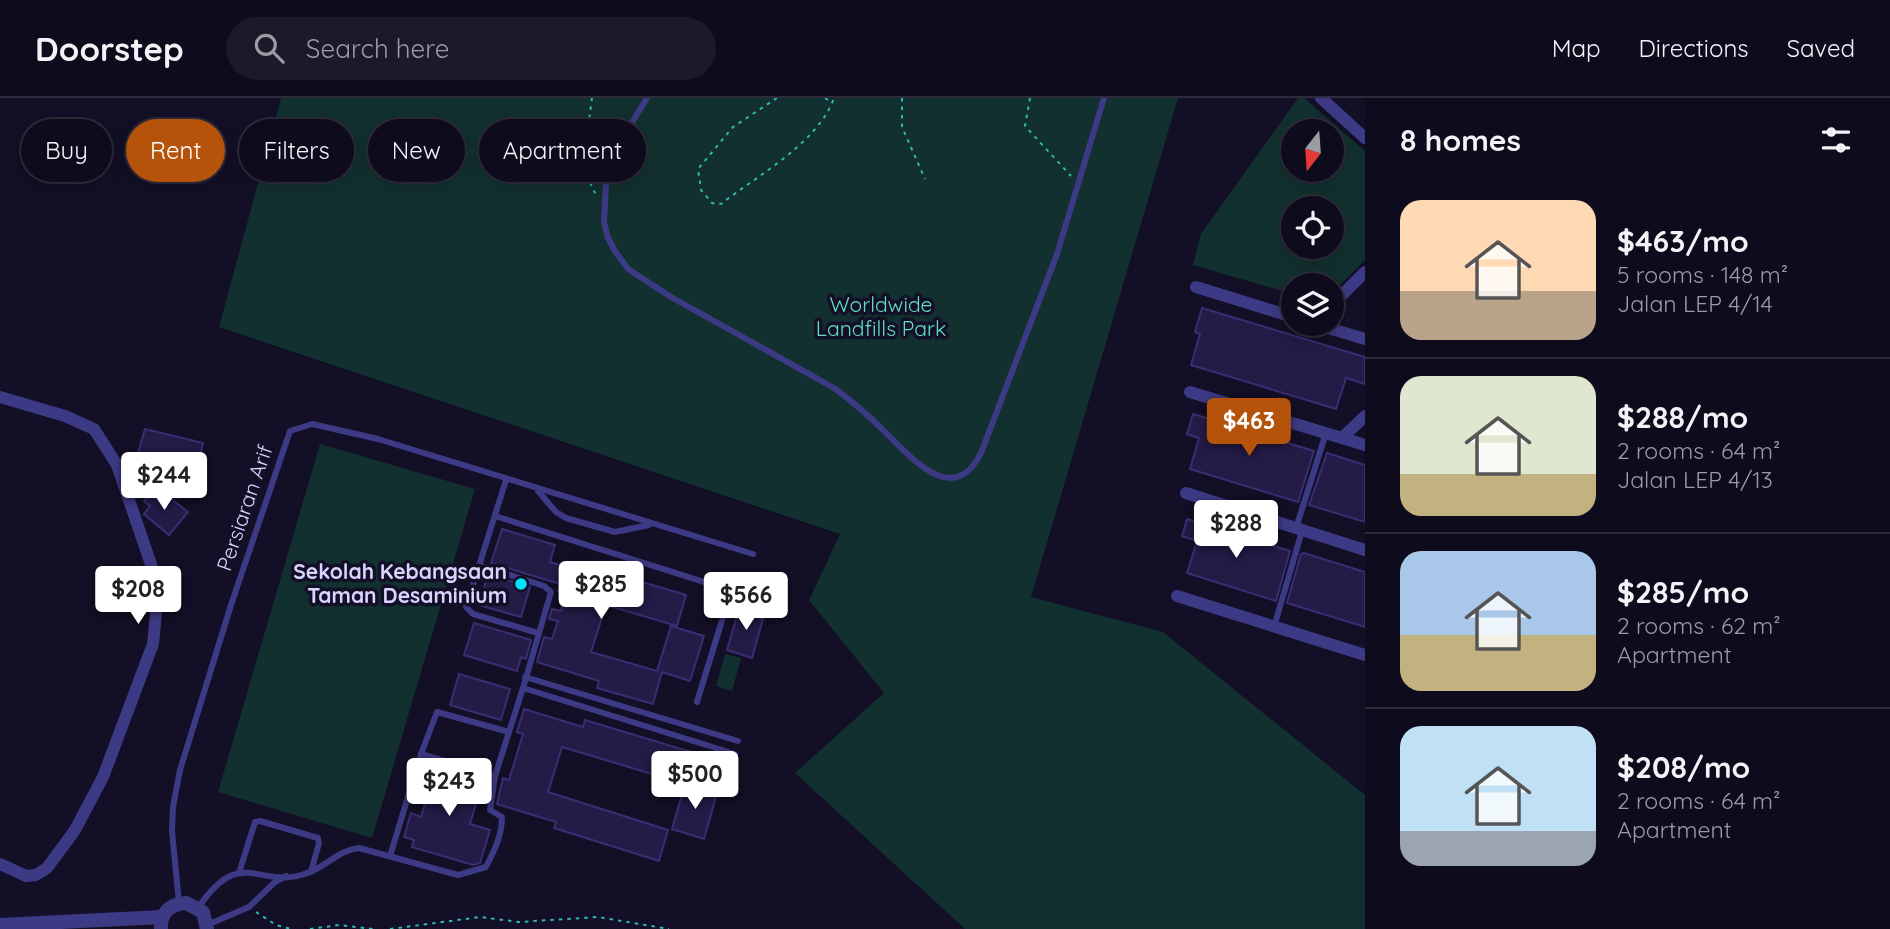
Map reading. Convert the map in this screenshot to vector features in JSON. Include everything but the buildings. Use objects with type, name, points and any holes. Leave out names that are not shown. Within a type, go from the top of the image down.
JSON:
[{"type":"street","points":[[1321,98],[1365,138]]},
{"type":"street","points":[[1344,293],[1365,272]]},
{"type":"street","points":[[1196,287],[1281,313]]},
{"type":"street","points":[[1344,333],[1365,339]]},
{"type":"street","points":[[1190,392],[1365,445]]},
{"type":"street","points":[[0,397],[65,416],[94,429],[117,465],[155,576],[156,613],[153,644],[103,777],[75,831],[47,869],[36,875],[26,876],[0,863]]},
{"type":"street","points":[[1342,438],[1365,416]]},
{"type":"street","points":[[1186,493],[1365,550]]},
{"type":"street","points":[[1177,596],[1365,655]]},
{"type":"street","points":[[0,925],[162,923],[172,906],[179,903],[198,908],[207,927]]},
{"type":"lane","points":[[647,98],[619,144],[603,197],[608,238],[628,269],[671,297],[834,388],[857,405],[924,469],[947,478],[966,472],[981,453],[1057,254],[1104,98]]},
{"type":"lane","name":"Persiaran Arif","points":[[179,903],[172,831],[180,770],[231,605],[290,431],[312,424],[379,439],[753,554]]},
{"type":"lane","points":[[1274,626],[1326,433]]},
{"type":"lane","points":[[506,480],[466,607],[473,614],[538,633]]},
{"type":"lane","points":[[537,489],[556,512],[566,518],[615,533],[652,524]]},
{"type":"lane","points":[[495,516],[771,603]]},
{"type":"lane","points":[[198,908],[220,879],[239,873],[288,876],[311,872],[348,849],[359,848],[458,875],[486,867],[497,846],[502,826],[502,817],[490,810],[495,776],[551,592],[544,586],[479,565]]},
{"type":"lane","points":[[697,702],[731,591]]},
{"type":"lane","points":[[525,677],[738,741]]},
{"type":"lane","points":[[523,688],[735,754]]},
{"type":"lane","points":[[390,856],[421,754],[437,712],[509,733]]},
{"type":"lane","points":[[421,754],[495,776]]},
{"type":"lane","points":[[239,873],[254,822],[260,821],[318,838],[320,843],[311,872]]},
{"type":"lane","points":[[207,927],[249,907],[275,882],[288,876]]},
{"type":"path","points":[[592,98],[587,132],[588,179],[596,194],[603,197]]},
{"type":"path","points":[[777,98],[733,127],[698,169],[701,190],[712,203],[721,204],[760,178],[817,127],[829,113],[834,98]]},
{"type":"path","points":[[825,98],[832,103]]},
{"type":"path","points":[[902,98],[902,127],[925,178]]},
{"type":"path","points":[[1030,98],[1025,126],[1078,184]]},
{"type":"path","points":[[249,907],[276,925],[291,929]]},
{"type":"path","points":[[390,929],[480,917],[519,922],[597,917],[669,929]]},
{"type":"path","points":[[310,929],[340,925],[373,929]]},
{"type":"green space","name":"Worldwide Landfills Park","points":[[281,98],[1178,98],[1031,597],[1163,632],[1365,795],[1365,929],[965,929],[795,773],[884,693],[809,600],[840,534],[219,327],[258,182],[354,182],[354,119],[275,119]]},
{"type":"green space","points":[[1298,98],[1304,98],[1328,119],[1283,119]]},
{"type":"green space","points":[[1281,122],[1281,182],[1344,182],[1344,133],[1365,151],[1365,260],[1344,281],[1344,273],[1281,273],[1281,291],[1193,265],[1201,234]]},
{"type":"green space","points":[[320,444],[475,489],[372,838],[218,792]]},
{"type":"green space","points":[[725,654],[741,658],[732,691],[716,686]]},
{"type":"place","name":"Sekolah Kebangsaan Taman Desaminium","points":[[521,584]]}]
